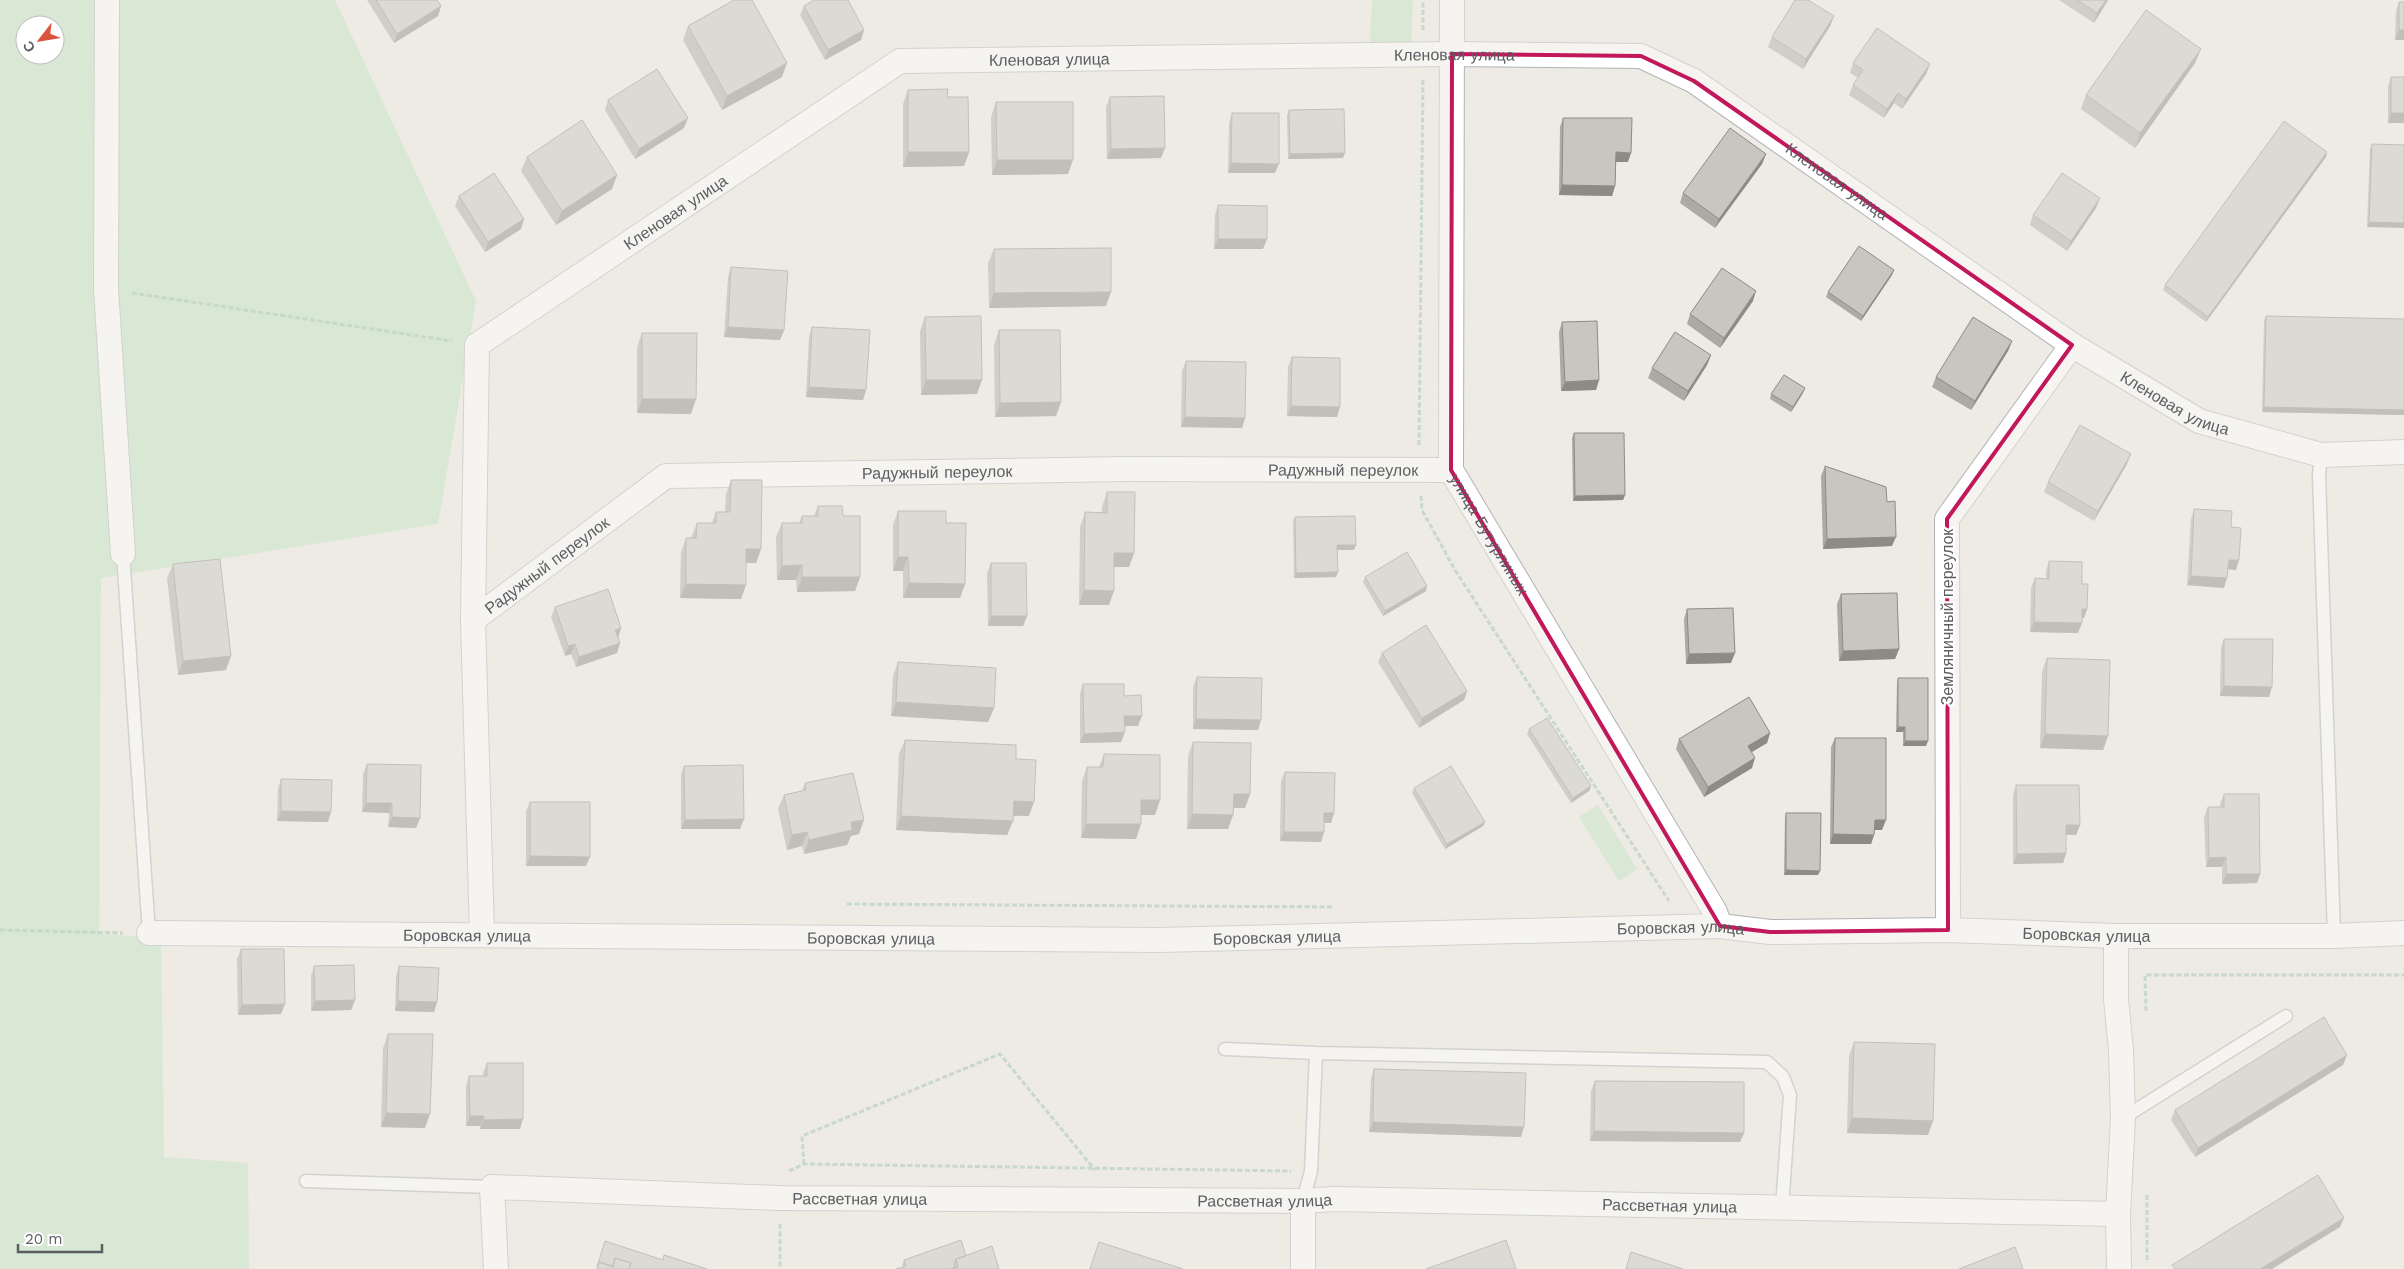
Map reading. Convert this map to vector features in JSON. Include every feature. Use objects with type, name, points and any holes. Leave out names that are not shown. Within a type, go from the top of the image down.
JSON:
[{"type":"street","points":[[107,0],[106,289],[123,554]]},
{"type":"street","name":"улица Бутурлиных","points":[[1452,0],[1451,470],[1715,912],[1720,926]]},
{"type":"street","name":"Кленовая улица","points":[[477,345],[900,61],[1452,54],[1641,56],[1694,82],[2072,345],[2199,421],[2321,454],[2404,452]]},
{"type":"street","points":[[477,345],[473,620],[482,935]]},
{"type":"street","name":"Земляничный переулок","points":[[1948,930],[1947,519],[2072,345]]},
{"type":"street","name":"Радужный переулок","points":[[473,620],[666,476],[1126,469],[1418,468],[1451,470]]},
{"type":"street","name":"Боровская улица","points":[[149,933],[1159,940],[1720,926],[1770,932],[1948,930],[2116,936],[2334,936],[2404,933]]},
{"type":"street","points":[[2116,936],[2116,999],[2121,1050],[2123,1118],[2118,1214],[2119,1269]]},
{"type":"street","points":[[492,1187],[496,1269]]},
{"type":"street","name":"Рассветная улица","points":[[492,1187],[779,1198],[1303,1201],[1334,1199],[2118,1214]]},
{"type":"street","points":[[1303,1201],[1303,1269]]},
{"type":"lane","points":[[2321,454],[2319,485],[2334,936]]},
{"type":"lane","points":[[123,554],[149,933]]},
{"type":"lane","points":[[2123,1118],[2286,1016]]},
{"type":"lane","points":[[1226,1049],[1316,1053],[1767,1062],[1783,1077],[1790,1095],[1782,1208]]},
{"type":"lane","points":[[1303,1201],[1311,1171],[1316,1053]]},
{"type":"lane","points":[[306,1181],[492,1187]]},
{"type":"path","points":[[106,289],[477,345]]},
{"type":"path","points":[[0,930],[149,933]]},
{"type":"path","points":[[2145,975],[2404,976]]},
{"type":"path","points":[[804,1164],[802,1136],[1000,1054],[1095,1170]]},
{"type":"highlighted area","points":[[1452,54],[1641,56],[1694,81],[2072,345],[1947,519],[1948,930],[1770,932],[1720,926],[1451,470]]},
{"type":"green space","points":[[0,0],[335,0],[476,301],[438,524],[101,578],[99,934],[161,938],[164,1157],[248,1163],[249,1269],[0,1269]]},
{"type":"green space","points":[[1372,0],[1413,0],[1411,44],[1370,43]]},
{"type":"green space","points":[[1598,805],[1637,869],[1619,881],[1579,817]]},
{"type":"building","points":[[376,0],[437,0],[441,6],[397,34]]},
{"type":"building","points":[[734,0],[752,0],[787,63],[727,96],[688,26]]},
{"type":"building","points":[[814,0],[848,0],[864,30],[828,50],[804,6]]},
{"type":"building","points":[[1795,0],[1808,0],[1834,16],[1806,59],[1772,37]]},
{"type":"building","points":[[2077,0],[2106,0],[2097,13]]},
{"type":"building","points":[[2399,2],[2404,2],[2404,30],[2399,30]]},
{"type":"building","points":[[2146,10],[2201,49],[2140,133],[2086,95]]},
{"type":"building","points":[[1877,28],[1930,64],[1906,99],[1898,93],[1887,109],[1853,85],[1863,70],[1853,63]]},
{"type":"building","points":[[657,69],[688,118],[639,149],[608,100]]},
{"type":"building","points":[[2391,77],[2404,77],[2404,113],[2391,113]]},
{"type":"building","points":[[948,89],[947,97],[968,97],[969,152],[908,152],[908,90]]},
{"type":"building","points":[[1164,96],[1165,148],[1111,149],[1110,97]]},
{"type":"building","points":[[996,102],[1073,102],[1073,160],[997,160]]},
{"type":"building","points":[[1344,109],[1345,153],[1290,154],[1289,110]]},
{"type":"building","points":[[1232,113],[1279,113],[1279,164],[1231,163]]},
{"type":"building","points":[[1563,118],[1632,118],[1631,153],[1616,152],[1615,186],[1562,185]]},
{"type":"building","points":[[582,120],[617,175],[562,211],[527,157]]},
{"type":"building","points":[[2284,121],[2327,152],[2208,317],[2165,285]]},
{"type":"building","points":[[1730,128],[1766,154],[1719,219],[1683,193]]},
{"type":"building","points":[[2372,144],[2404,145],[2404,223],[2369,222]]},
{"type":"building","points":[[494,173],[524,219],[488,242],[459,196]]},
{"type":"building","points":[[2062,173],[2100,198],[2071,241],[2033,215]]},
{"type":"building","points":[[1218,205],[1267,206],[1267,239],[1218,239]]},
{"type":"building","points":[[1859,246],[1894,270],[1863,316],[1828,292]]},
{"type":"building","points":[[1111,248],[1111,292],[994,293],[994,249]]},
{"type":"building","points":[[731,267],[788,271],[784,330],[728,327]]},
{"type":"building","points":[[1722,268],[1756,291],[1724,338],[1690,314]]},
{"type":"building","points":[[981,316],[982,380],[926,380],[925,317]]},
{"type":"building","points":[[2266,316],[2404,319],[2404,410],[2264,407]]},
{"type":"building","points":[[1973,317],[2012,341],[1975,401],[1936,377]]},
{"type":"building","points":[[1597,321],[1599,380],[1565,382],[1562,322]]},
{"type":"building","points":[[812,327],[870,330],[866,390],[809,387]]},
{"type":"building","points":[[999,330],[1060,330],[1061,402],[1000,403]]},
{"type":"building","points":[[1675,332],[1711,355],[1688,391],[1652,368]]},
{"type":"building","points":[[642,333],[697,333],[696,399],[642,399]]},
{"type":"building","points":[[1292,357],[1340,358],[1340,407],[1291,406]]},
{"type":"building","points":[[1186,361],[1246,362],[1245,418],[1185,417]]},
{"type":"building","points":[[1784,375],[1805,388],[1793,407],[1771,394]]},
{"type":"building","points":[[2080,425],[2131,454],[2098,511],[2048,482]]},
{"type":"building","points":[[1574,433],[1624,433],[1625,495],[1575,496]]},
{"type":"building","points":[[1825,466],[1886,487],[1887,502],[1895,501],[1896,537],[1827,539]]},
{"type":"building","points":[[731,480],[762,480],[761,549],[746,549],[746,585],[686,584],[686,538],[696,538],[697,523],[716,523],[716,512],[730,512]]},
{"type":"building","points":[[1107,492],[1135,492],[1134,553],[1114,553],[1114,591],[1084,590],[1085,512],[1107,513]]},
{"type":"building","points":[[818,506],[842,506],[843,516],[860,516],[860,577],[802,577],[802,565],[782,566],[782,523],[802,523],[802,516],[818,516]]},
{"type":"building","points":[[2194,509],[2232,511],[2231,527],[2241,528],[2239,560],[2229,560],[2227,578],[2191,576]]},
{"type":"building","points":[[898,511],[946,511],[946,523],[966,523],[965,584],[909,583],[908,557],[898,557]]},
{"type":"building","points":[[1355,516],[1356,545],[1337,545],[1338,572],[1296,573],[1295,517]]},
{"type":"building","points":[[1407,552],[1427,586],[1385,611],[1365,577]]},
{"type":"building","points":[[220,559],[231,656],[183,661],[173,564]]},
{"type":"building","points":[[2049,561],[2082,562],[2082,584],[2088,584],[2087,609],[2082,609],[2082,623],[2034,622],[2035,578],[2049,579]]},
{"type":"building","points":[[991,563],[1026,563],[1027,616],[991,616]]},
{"type":"building","points":[[608,589],[621,628],[615,630],[620,643],[579,657],[575,644],[568,646],[555,607]]},
{"type":"building","points":[[1897,593],[1899,649],[1843,651],[1841,594]]},
{"type":"building","points":[[1733,608],[1735,653],[1689,654],[1687,609]]},
{"type":"building","points":[[1426,625],[1467,691],[1422,718],[1382,653]]},
{"type":"building","points":[[2224,639],[2273,639],[2272,687],[2224,686]]},
{"type":"building","points":[[2047,658],[2110,660],[2108,736],[2045,734]]},
{"type":"building","points":[[898,662],[996,668],[994,708],[896,702]]},
{"type":"building","points":[[1197,677],[1262,678],[1261,720],[1196,719]]},
{"type":"building","points":[[1898,678],[1928,678],[1928,741],[1905,741],[1905,727],[1898,727]]},
{"type":"building","points":[[1083,684],[1124,684],[1124,696],[1141,695],[1142,716],[1124,716],[1125,732],[1084,734]]},
{"type":"building","points":[[1749,697],[1770,733],[1748,746],[1755,758],[1708,787],[1679,739]]},
{"type":"building","points":[[1547,718],[1591,786],[1573,798],[1529,729]]},
{"type":"building","points":[[1835,738],[1886,738],[1886,820],[1875,820],[1874,835],[1833,834]]},
{"type":"building","points":[[905,740],[1016,745],[1016,759],[1036,760],[1034,802],[1014,801],[1013,821],[901,816]]},
{"type":"building","points":[[1193,742],[1251,743],[1250,794],[1234,794],[1233,815],[1192,814]]},
{"type":"building","points":[[1104,754],[1160,755],[1160,800],[1141,800],[1141,824],[1086,824],[1087,767],[1103,767]]},
{"type":"building","points":[[367,764],[421,765],[420,818],[392,817],[392,803],[366,803]]},
{"type":"building","points":[[743,765],[744,819],[685,820],[684,766]]},
{"type":"building","points":[[1451,766],[1485,822],[1447,844],[1414,788]]},
{"type":"building","points":[[1285,772],[1335,773],[1334,813],[1324,813],[1324,832],[1284,832]]},
{"type":"building","points":[[853,773],[864,820],[851,822],[852,830],[809,840],[807,832],[792,835],[784,795],[806,790],[805,783]]},
{"type":"building","points":[[281,779],[332,780],[331,812],[281,811]]},
{"type":"building","points":[[2016,785],[2079,785],[2080,825],[2066,825],[2066,853],[2017,854]]},
{"type":"building","points":[[2224,794],[2259,794],[2260,874],[2226,874],[2226,857],[2209,858],[2208,807],[2224,807]]},
{"type":"building","points":[[530,802],[590,802],[590,857],[530,856]]},
{"type":"building","points":[[1786,813],[1821,813],[1820,871],[1786,870]]},
{"type":"building","points":[[241,949],[284,949],[285,1004],[242,1005]]},
{"type":"building","points":[[354,965],[355,1000],[315,1001],[314,966]]},
{"type":"building","points":[[399,966],[439,968],[437,1002],[398,1001]]},
{"type":"building","points":[[2324,1017],[2347,1055],[2198,1148],[2175,1110]]},
{"type":"building","points":[[388,1034],[433,1034],[430,1114],[386,1113]]},
{"type":"building","points":[[1854,1042],[1935,1044],[1933,1121],[1852,1118]]},
{"type":"building","points":[[487,1063],[523,1063],[523,1119],[484,1120],[484,1116],[470,1116],[469,1076],[487,1076]]},
{"type":"building","points":[[1374,1069],[1526,1073],[1524,1127],[1373,1122]]},
{"type":"building","points":[[1595,1081],[1744,1082],[1744,1133],[1594,1131]]},
{"type":"building","points":[[2318,1175],[2344,1218],[2260,1269],[2175,1269],[2172,1265]]},
{"type":"building","points":[[961,1240],[966,1256],[956,1259],[955,1268],[896,1269],[906,1266],[904,1260]]},
{"type":"building","points":[[1506,1240],[1516,1269],[1426,1269]]},
{"type":"building","points":[[605,1241],[663,1260],[664,1255],[707,1269],[629,1269],[631,1263],[615,1258],[613,1266],[599,1262],[597,1267]]},
{"type":"building","points":[[1099,1242],[1183,1269],[1090,1269]]},
{"type":"building","points":[[992,1246],[999,1269],[951,1269],[958,1267],[956,1259]]},
{"type":"building","points":[[2015,1247],[2023,1269],[1959,1269]]},
{"type":"building","points":[[1631,1252],[1683,1269],[1626,1269]]},
{"type":"building","points":[[615,1258],[631,1263],[629,1269],[597,1269],[599,1262],[613,1267]]}]
